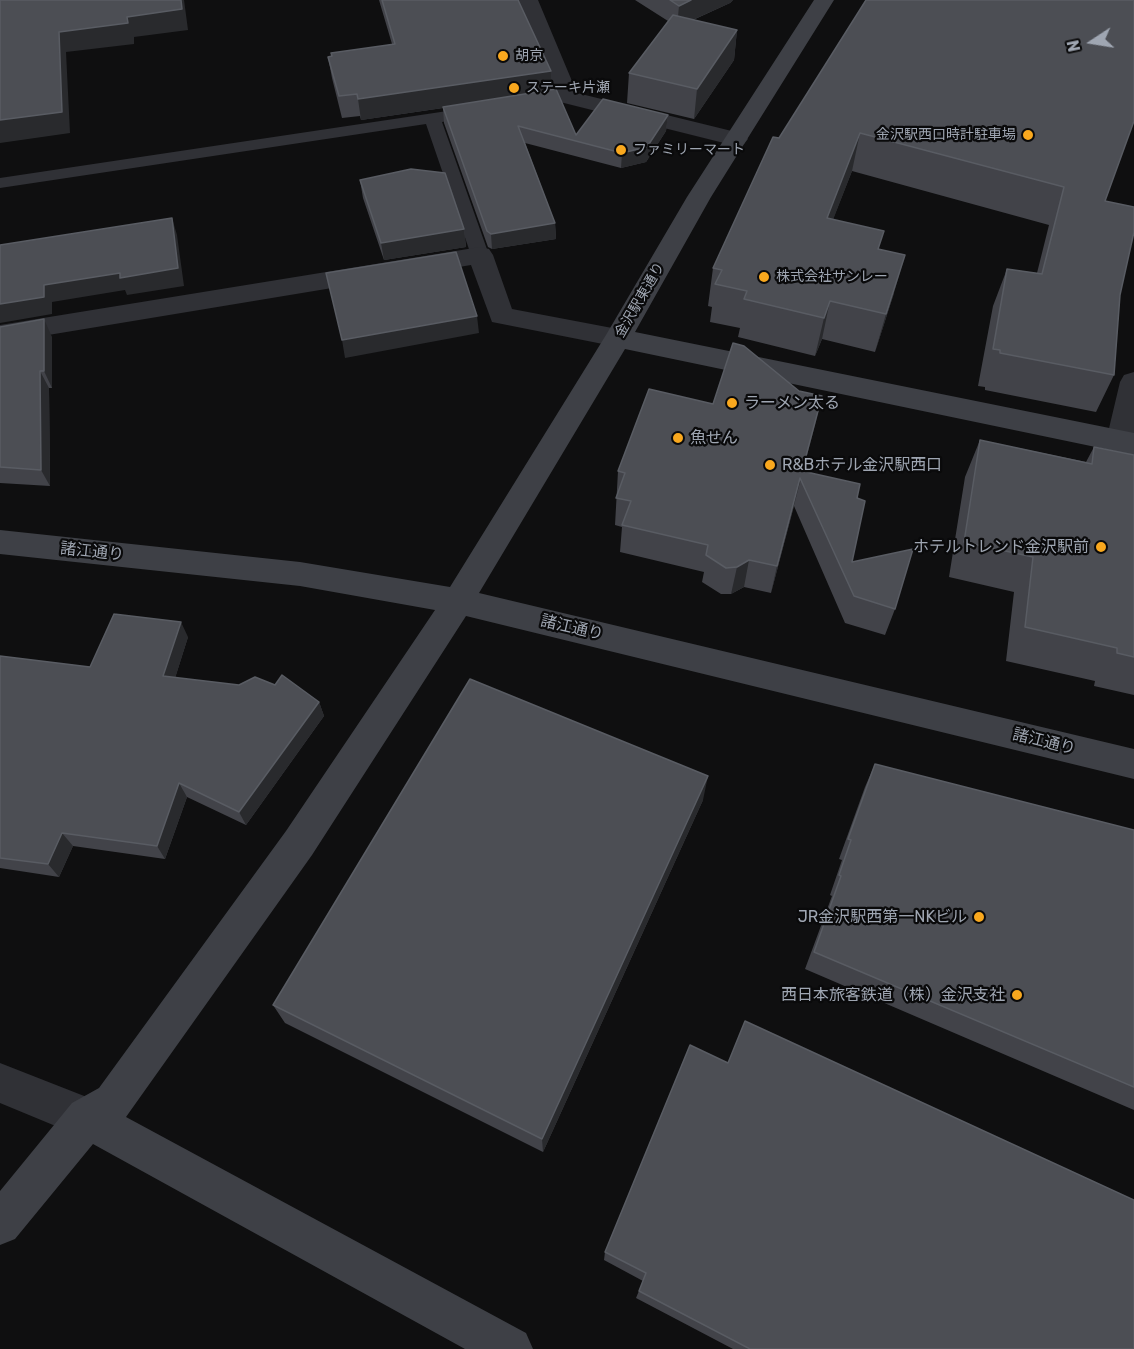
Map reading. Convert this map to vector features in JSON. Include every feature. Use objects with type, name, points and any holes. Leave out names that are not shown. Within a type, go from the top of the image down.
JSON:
[{"type":"street","points":[[528,0],[568,97],[736,139]]},
{"type":"street","name":"金沢駅東通り","points":[[0,1224],[87,1118],[114,1102],[299,843],[458,601],[618,338],[699,197],[825,0]]},
{"type":"street","points":[[0,334],[480,255],[501,316],[1127,442],[1134,382]]},
{"type":"street","name":"諸江通り","points":[[0,542],[300,574],[458,601],[1134,764]]},
{"type":"street","points":[[0,1083],[87,1118],[510,1349]]},
{"type":"lane","points":[[546,101],[568,97]]},
{"type":"lane","points":[[0,183],[489,109]]},
{"type":"lane","points":[[432,118],[480,255]]},
{"type":"building","points":[[0,0],[181,0],[182,9],[127,17],[128,23],[59,32],[62,112],[0,120]]},
{"type":"building","points":[[382,0],[518,0],[551,71],[358,99],[357,94],[339,96],[328,57],[332,56],[331,53],[395,44]]},
{"type":"building","points":[[670,0],[691,0],[679,6]]},
{"type":"building","points":[[866,0],[1134,0],[1134,121],[1105,201],[1134,207],[1134,232],[1120,295],[1114,375],[1000,353],[1000,350],[993,349],[1007,269],[1042,274],[1064,187],[860,133],[827,218],[884,231],[878,249],[905,255],[886,314],[830,301],[824,318],[744,299],[747,291],[715,284],[722,270],[713,268],[773,137],[779,138]]},
{"type":"building","points":[[673,15],[737,30],[697,89],[629,73]]},
{"type":"building","points":[[556,89],[576,135],[603,99],[668,115],[647,147],[622,153],[518,126],[555,223],[491,234],[487,231],[443,107]]},
{"type":"building","points":[[411,169],[445,173],[464,229],[381,243],[360,180]]},
{"type":"building","points":[[172,218],[178,268],[120,278],[120,273],[44,285],[44,297],[0,304],[0,245]]},
{"type":"building","points":[[456,252],[477,316],[342,340],[326,273]]},
{"type":"building","points":[[44,319],[44,371],[40,371],[41,470],[0,467],[0,327]]},
{"type":"building","points":[[733,343],[744,346],[799,391],[822,396],[802,471],[860,484],[857,498],[865,501],[852,562],[913,549],[895,609],[854,596],[800,478],[777,566],[749,560],[737,567],[726,568],[706,555],[708,545],[622,525],[631,501],[616,498],[625,473],[618,471],[649,389],[713,404]]},
{"type":"building","points":[[980,440],[1092,464],[1094,447],[1134,455],[1134,657],[1117,653],[1117,648],[1025,627],[1033,557],[964,542]]},
{"type":"building","points":[[114,614],[181,622],[163,676],[239,685],[255,677],[275,685],[282,675],[319,702],[239,812],[179,783],[157,846],[62,833],[48,864],[0,858],[0,656],[90,667]]},
{"type":"building","points":[[470,679],[708,776],[542,1139],[273,1005]]},
{"type":"building","name":"JR金沢駅西第一NKビル","points":[[875,764],[1134,830],[1134,1087],[814,952],[841,876],[839,875],[851,840],[848,839]]},
{"type":"building","points":[[745,1021],[1134,1200],[1134,1349],[750,1349],[639,1291],[646,1273],[605,1252],[690,1045],[728,1063]]},
{"type":"place","name":"胡京","points":[[503,56]]},
{"type":"place","name":"ステーキ片瀬","points":[[514,88]]},
{"type":"place","name":"金沢駅西口時計駐車場","points":[[1028,135]]},
{"type":"place","name":"ファミリーマート","points":[[621,150]]},
{"type":"place","name":"株式会社サンレー","points":[[764,277]]},
{"type":"place","name":"ラーメン太る","points":[[732,403]]},
{"type":"place","name":"魚せん","points":[[678,438]]},
{"type":"place","name":"R&Bホテル金沢駅西口","points":[[770,465]]},
{"type":"place","name":"ホテルトレンド金沢駅前","points":[[1101,547]]},
{"type":"place","name":"JR金沢駅西第一NKビル","points":[[979,917]]},
{"type":"place","name":"西日本旅客鉄道（株）金沢支社","points":[[1017,995]]}]
